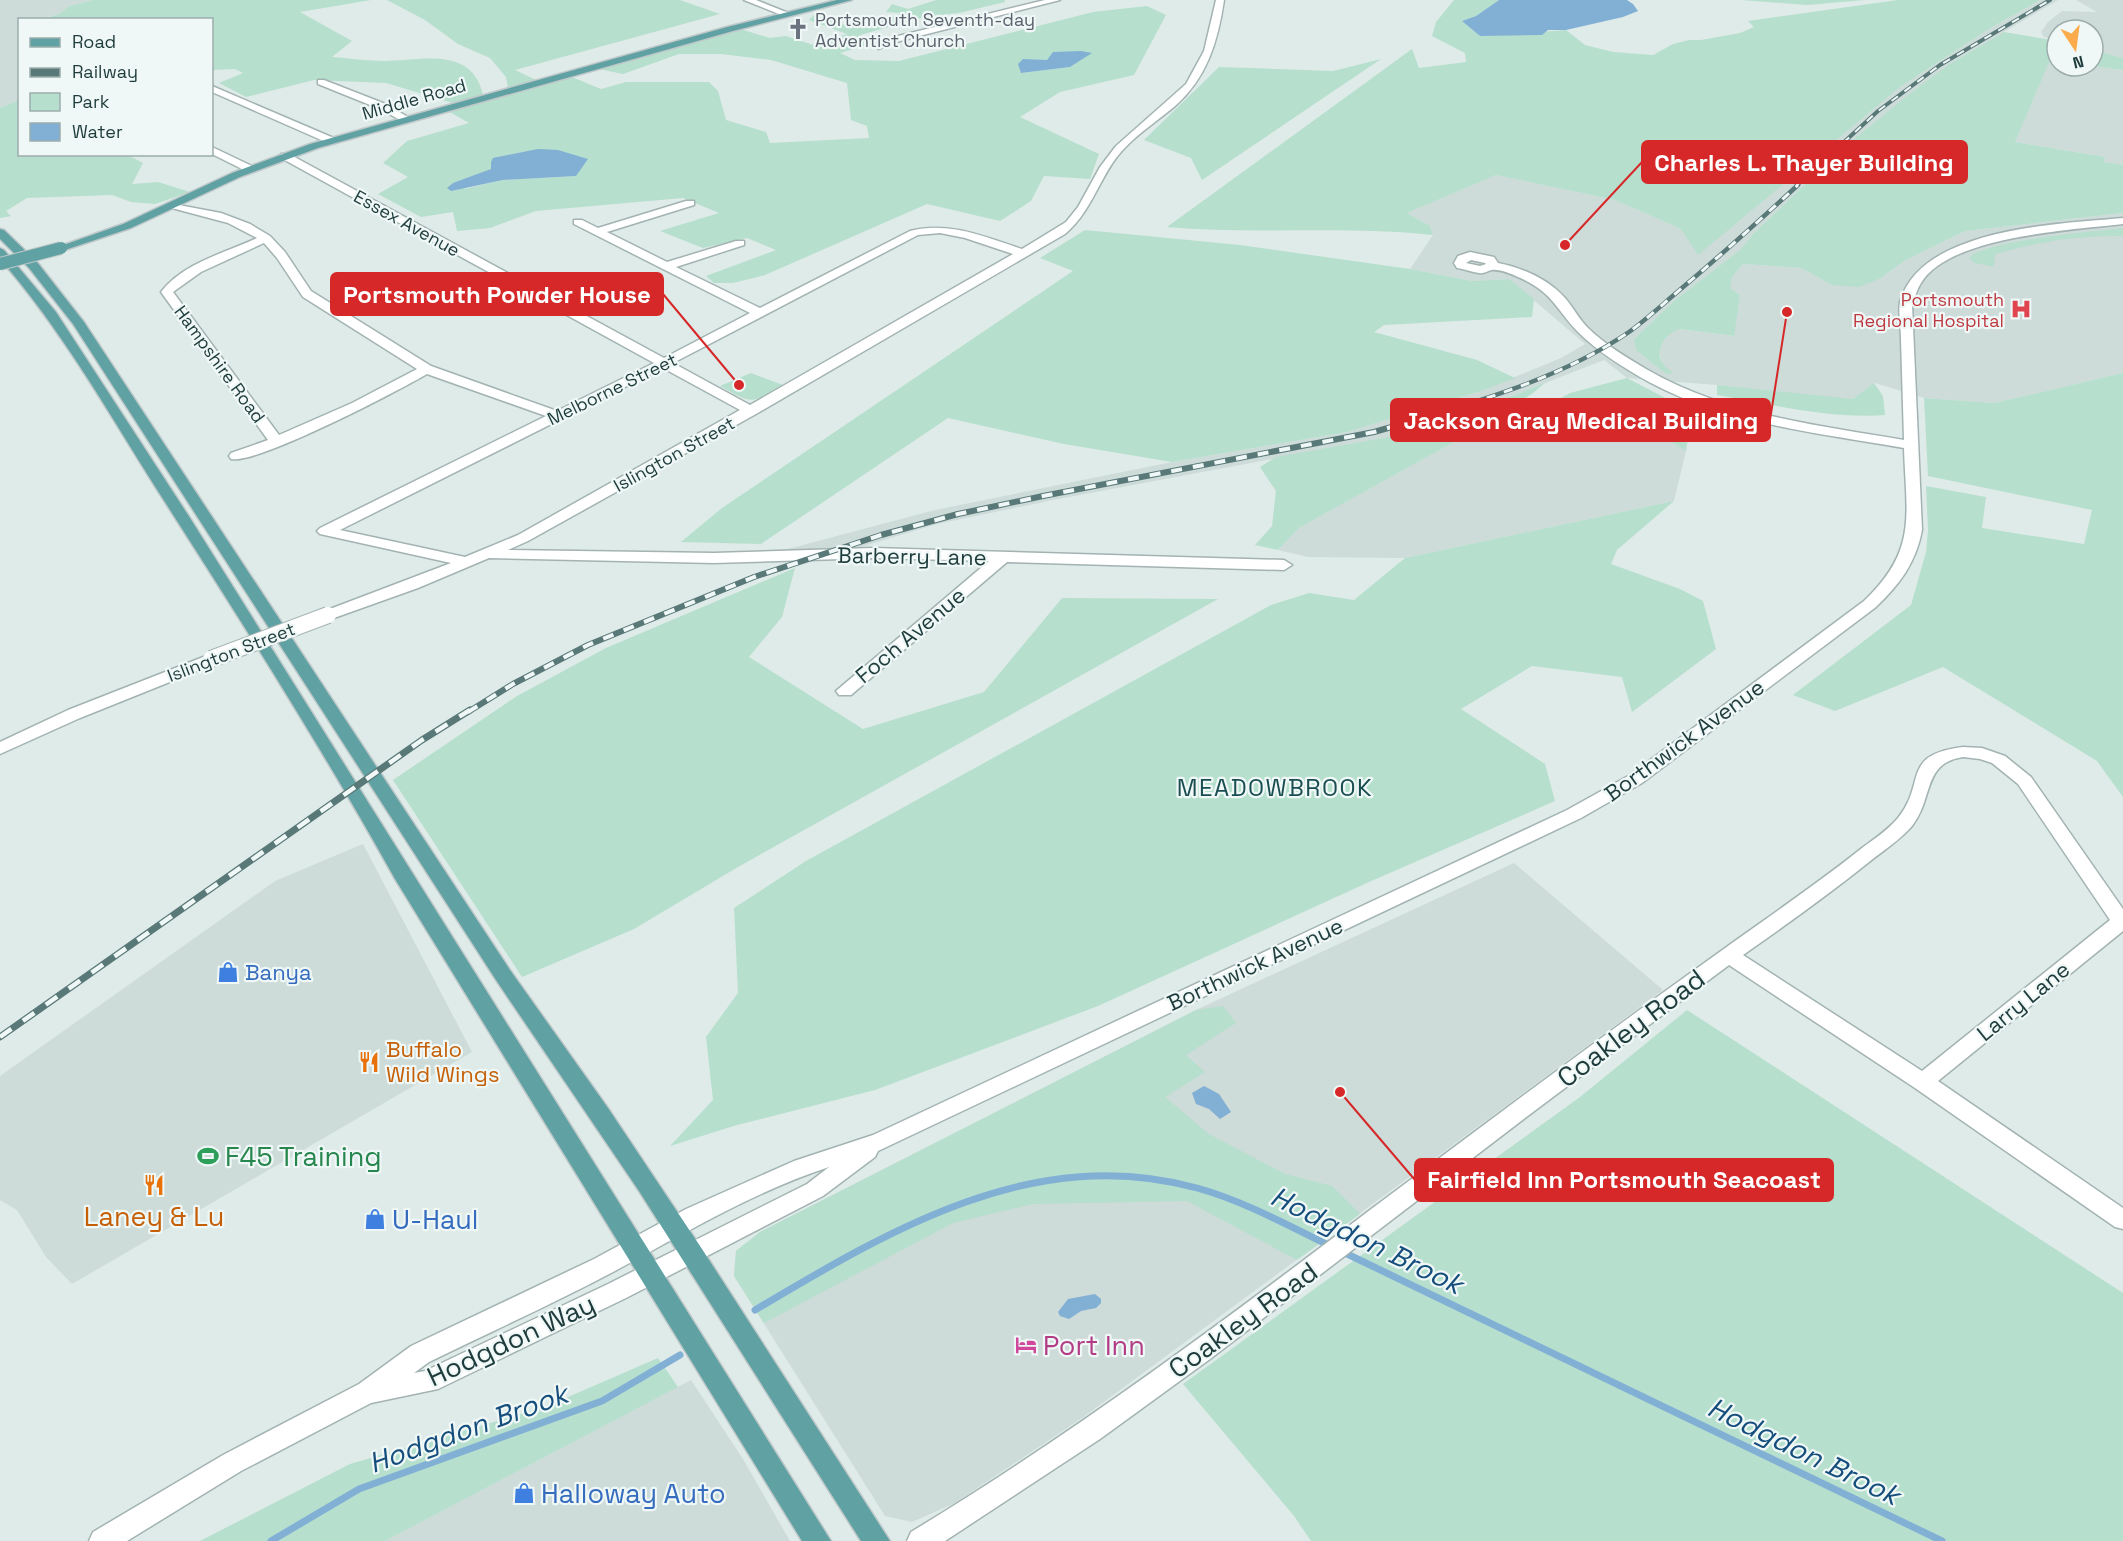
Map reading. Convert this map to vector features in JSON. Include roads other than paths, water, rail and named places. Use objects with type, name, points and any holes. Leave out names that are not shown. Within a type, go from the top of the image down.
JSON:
[{"type":"main road","name":"Middle Road","points":[[0,264],[61,248],[116,230],[250,169],[332,141],[787,14],[848,0]]},
{"type":"main road","points":[[0,232],[39,272],[78,322],[503,975],[562,1057],[675,1227],[876,1541]]},
{"type":"main road","points":[[0,252],[52,315],[177,509],[817,1541]]},
{"type":"street","points":[[748,0],[787,14]]},
{"type":"street","points":[[879,46],[889,41],[1056,0]]},
{"type":"street","name":"Islington Street","points":[[0,749],[74,714],[211,659],[467,562],[523,538],[751,411],[1024,254],[1074,223],[1115,152],[1137,130],[1179,96],[1196,77],[1211,47],[1220,0]]},
{"type":"street","points":[[321,82],[384,107],[406,120]]},
{"type":"street","points":[[213,89],[332,141]]},
{"type":"street","points":[[213,150],[250,169]]},
{"type":"street","name":"Essex Avenue","points":[[285,156],[751,411]]},
{"type":"street","points":[[599,231],[690,203]]},
{"type":"street","points":[[172,205],[231,219],[266,238],[283,256],[298,285],[307,294],[426,369],[558,416]]},
{"type":"street","name":"Borthwick Avenue","points":[[634,1248],[802,1167],[881,1141],[1574,814],[1636,779],[1870,604],[1894,581],[1909,557],[1913,544],[1906,304],[1909,292],[1918,276],[1943,257],[1982,242],[2123,221]]},
{"type":"street","points":[[578,222],[761,314]]},
{"type":"street","name":"Melborne Street","points":[[467,562],[325,531],[761,314],[906,236],[929,228],[945,230],[1024,254]]},
{"type":"street","name":"Hampshire Road","points":[[266,238],[189,273],[171,285],[167,292],[277,441]]},
{"type":"street","points":[[666,266],[740,243]]},
{"type":"street","points":[[1493,266],[1508,268],[1545,287],[1561,301],[1588,334],[1650,377],[1676,391],[1737,413],[1911,445]]},
{"type":"street","name":"Hampshire Road","points":[[236,456],[353,409],[426,369]]},
{"type":"street","points":[[523,538],[526,548],[541,555]]},
{"type":"street","name":"Barberry Lane","points":[[487,554],[714,558],[873,553],[1284,565]]},
{"type":"street","name":"Foch Avenue","points":[[845,691],[1003,556]]},
{"type":"street","name":"Coakley Road","points":[[921,1541],[1095,1428],[1306,1273],[1728,955],[1834,880],[1902,825],[1915,805],[1924,770],[1933,759],[1949,752],[1970,751],[1992,756],[2010,765],[2021,776],[2122,922]]},
{"type":"street","name":"Larry Lane","points":[[1923,1082],[2122,922]]},
{"type":"street","name":"Coakley Road","points":[[1728,955],[1923,1082],[2123,1220]]},
{"type":"street","name":"Borthwick Avenue","points":[[650,1274],[815,1190],[881,1141]]},
{"type":"street","name":"Hodgdon Way","points":[[103,1541],[232,1463],[368,1392],[420,1354],[634,1248]]},
{"type":"street","name":"Hodgdon Way","points":[[368,1392],[429,1381],[650,1274]]},
{"type":"water","points":[[1499,0],[1627,0],[1638,11],[1623,17],[1566,30],[1548,30],[1542,35],[1480,36],[1462,21],[1476,16]]},
{"type":"water","points":[[1053,52],[1092,53],[1070,67],[1021,73],[1018,64],[1023,59],[1047,60]]},
{"type":"water","points":[[538,149],[558,150],[588,159],[576,176],[503,180],[451,191],[447,188],[453,183],[491,169],[493,158]]},
{"type":"water","points":[[1204,1086],[1219,1094],[1231,1112],[1220,1119],[1209,1109],[1196,1104],[1192,1093]]},
{"type":"water","points":[[1095,1294],[1101,1299],[1101,1303],[1096,1308],[1081,1311],[1069,1319],[1060,1316],[1058,1312],[1068,1299]]},
{"type":"waterway","name":"Hodgdon Brook","points":[[755,1310],[858,1251],[911,1224],[966,1202],[1021,1186],[1078,1177],[1137,1177],[1197,1188],[1248,1207],[1330,1246]]},
{"type":"waterway","name":"Hodgdon Brook","points":[[1341,1251],[1942,1541]]},
{"type":"waterway","name":"Hodgdon Brook","points":[[271,1541],[359,1489],[602,1401],[680,1355]]},
{"type":"railway","points":[[1796,186],[1878,111],[1940,65],[2050,0]]},
{"type":"railway","points":[[1418,419],[1527,384],[1580,361],[1605,347],[1649,316],[1798,185]]},
{"type":"railway","points":[[468,712],[513,684],[588,645],[754,577],[881,535],[958,514],[1374,432],[1423,418]]},
{"type":"railway","points":[[0,1037],[422,740],[470,710]]},
{"type":"place","name":"Portsmouth Seventh-day Adventist Church","points":[[798,29]]},
{"type":"place","name":"Charles L. Thayer Building","points":[[1565,245]]},
{"type":"place","name":"Portsmouth Regional Hospital","points":[[2021,309]]},
{"type":"place","name":"Jackson Gray Medical Building","points":[[1787,312]]},
{"type":"place","name":"Portsmouth Powder House","points":[[739,385]]},
{"type":"place","name":"Banya","points":[[228,972]]},
{"type":"place","name":"Buffalo Wild Wings","points":[[369,1062]]},
{"type":"place","name":"Fairfield Inn Portsmouth Seacoast","points":[[1340,1092]]},
{"type":"place","name":"F45 Training","points":[[208,1156]]},
{"type":"place","name":"Laney & Lu","points":[[154,1185]]},
{"type":"place","name":"U-Haul","points":[[375,1219]]},
{"type":"place","name":"Port Inn","points":[[1026,1345]]},
{"type":"place","name":"Halloway Auto","points":[[524,1493]]},
{"type":"district","name":"MEADOWBROOK","points":[[1275,787]]}]
